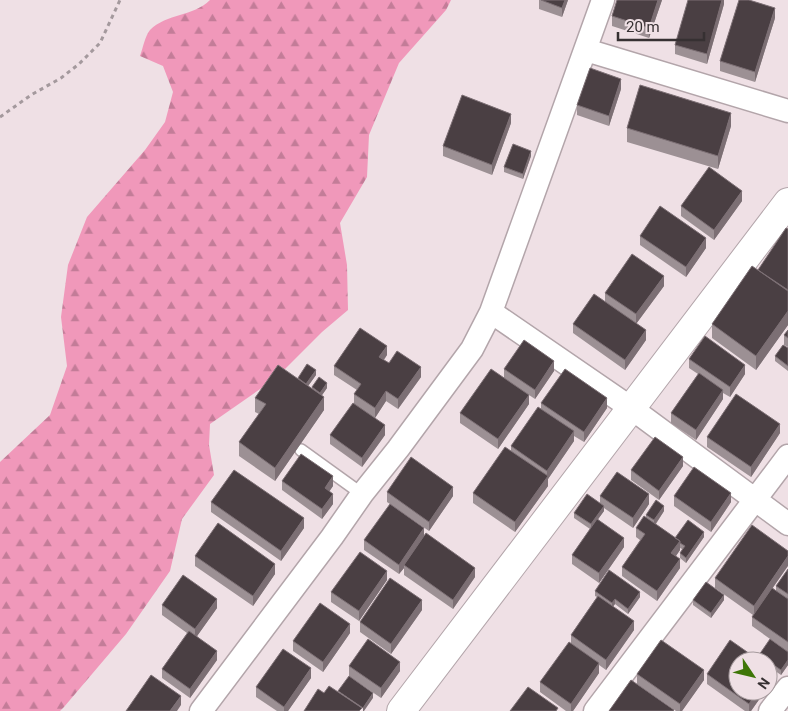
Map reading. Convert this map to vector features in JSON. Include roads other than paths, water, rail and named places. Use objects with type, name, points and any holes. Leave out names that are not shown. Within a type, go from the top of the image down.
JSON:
[{"type":"street","points":[[201,711],[472,349],[491,312],[603,0]]},
{"type":"street","points":[[586,50],[788,111]]},
{"type":"street","points":[[401,711],[788,202]]},
{"type":"street","points":[[491,312],[631,408],[788,524]]},
{"type":"street","points":[[595,711],[788,456]]},
{"type":"street","points":[[770,711],[788,688]]},
{"type":"lane","points":[[301,450],[362,494]]}]
